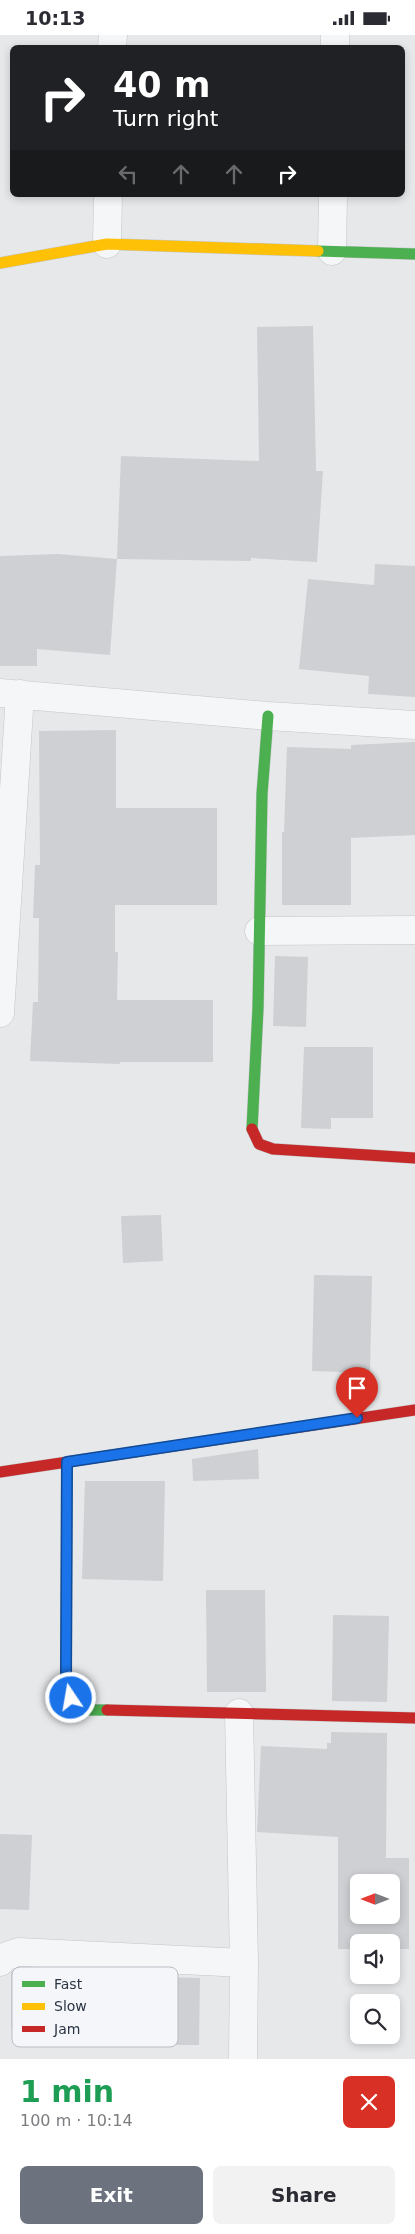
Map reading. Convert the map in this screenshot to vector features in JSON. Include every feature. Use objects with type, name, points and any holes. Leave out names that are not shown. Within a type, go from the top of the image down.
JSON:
[{"type":"street","points":[[107,244],[108,197]]},
{"type":"street","points":[[332,251],[333,197]]},
{"type":"street","points":[[0,263],[107,244],[415,254]]},
{"type":"street","points":[[0,1013],[10,693],[268,716],[415,725]]},
{"type":"street","points":[[268,716],[262,794],[258,1008],[252,1129],[259,1144],[273,1149],[415,1158]]},
{"type":"street","points":[[259,931],[415,930]]},
{"type":"street","points":[[0,1472],[415,1410]]},
{"type":"street","points":[[67,1462],[66,1678],[71,1698],[90,1710],[415,1718]]},
{"type":"street","points":[[239,1713],[244,1963],[243,2059]]},
{"type":"street","points":[[0,1962],[2,1958],[18,1953],[244,1963]]},
{"type":"building","points":[[313,326],[316,471],[323,471],[317,562],[251,558],[251,561],[117,559],[121,456],[259,461],[257,327]]},
{"type":"building","points":[[58,554],[117,559],[110,655],[37,649],[37,666],[0,666],[0,556]]},
{"type":"building","points":[[375,564],[415,566],[415,697],[368,694],[369,676],[299,669],[308,579],[374,585]]},
{"type":"building","points":[[116,730],[116,808],[217,808],[217,905],[115,905],[115,952],[118,952],[117,1000],[213,1000],[213,1062],[120,1062],[120,1064],[30,1061],[33,1002],[38,1002],[39,918],[33,918],[35,865],[40,865],[39,731]]},
{"type":"building","points":[[415,742],[415,835],[351,838],[351,905],[282,905],[282,832],[284,832],[287,747],[351,749],[351,745]]},
{"type":"building","points":[[275,956],[308,957],[306,1027],[273,1026]]},
{"type":"building","points":[[304,1047],[373,1047],[373,1118],[331,1118],[331,1129],[301,1128]]},
{"type":"building","points":[[161,1215],[163,1261],[123,1263],[121,1216]]},
{"type":"building","points":[[314,1275],[372,1276],[370,1373],[312,1371]]},
{"type":"building","points":[[258,1449],[259,1479],[193,1481],[192,1459]]},
{"type":"building","points":[[85,1481],[165,1481],[163,1581],[82,1579]]},
{"type":"building","points":[[206,1590],[265,1590],[266,1692],[207,1692]]},
{"type":"building","points":[[333,1615],[389,1616],[387,1702],[332,1701]]},
{"type":"building","points":[[331,1732],[387,1733],[386,1858],[409,1858],[409,1949],[400,1949],[400,1934],[350,1934],[350,1949],[338,1949],[338,1837],[257,1832],[261,1746],[327,1749],[327,1743],[331,1743]]},
{"type":"building","points":[[0,1834],[32,1835],[29,1910],[0,1909]]},
{"type":"building","points":[[12,1972],[12,2028],[11,2028]]},
{"type":"building","points":[[178,1978],[200,1978],[199,2045],[178,2045]]},
{"type":"traffic: fast","points":[[318,251],[415,254]]},
{"type":"traffic: fast","points":[[252,1129],[258,1008],[262,794],[268,716]]},
{"type":"traffic: fast","points":[[67,1462],[66,1678],[71,1698],[90,1710],[107,1710]]},
{"type":"traffic: slow","points":[[0,263],[107,244],[318,251]]},
{"type":"traffic: jam","points":[[252,1129],[259,1144],[273,1149],[415,1158]]},
{"type":"traffic: jam","points":[[0,1472],[415,1410]]},
{"type":"traffic: jam","points":[[107,1710],[415,1718]]},
{"type":"route","points":[[71,1698],[66,1678],[67,1462],[357,1418]]}]
